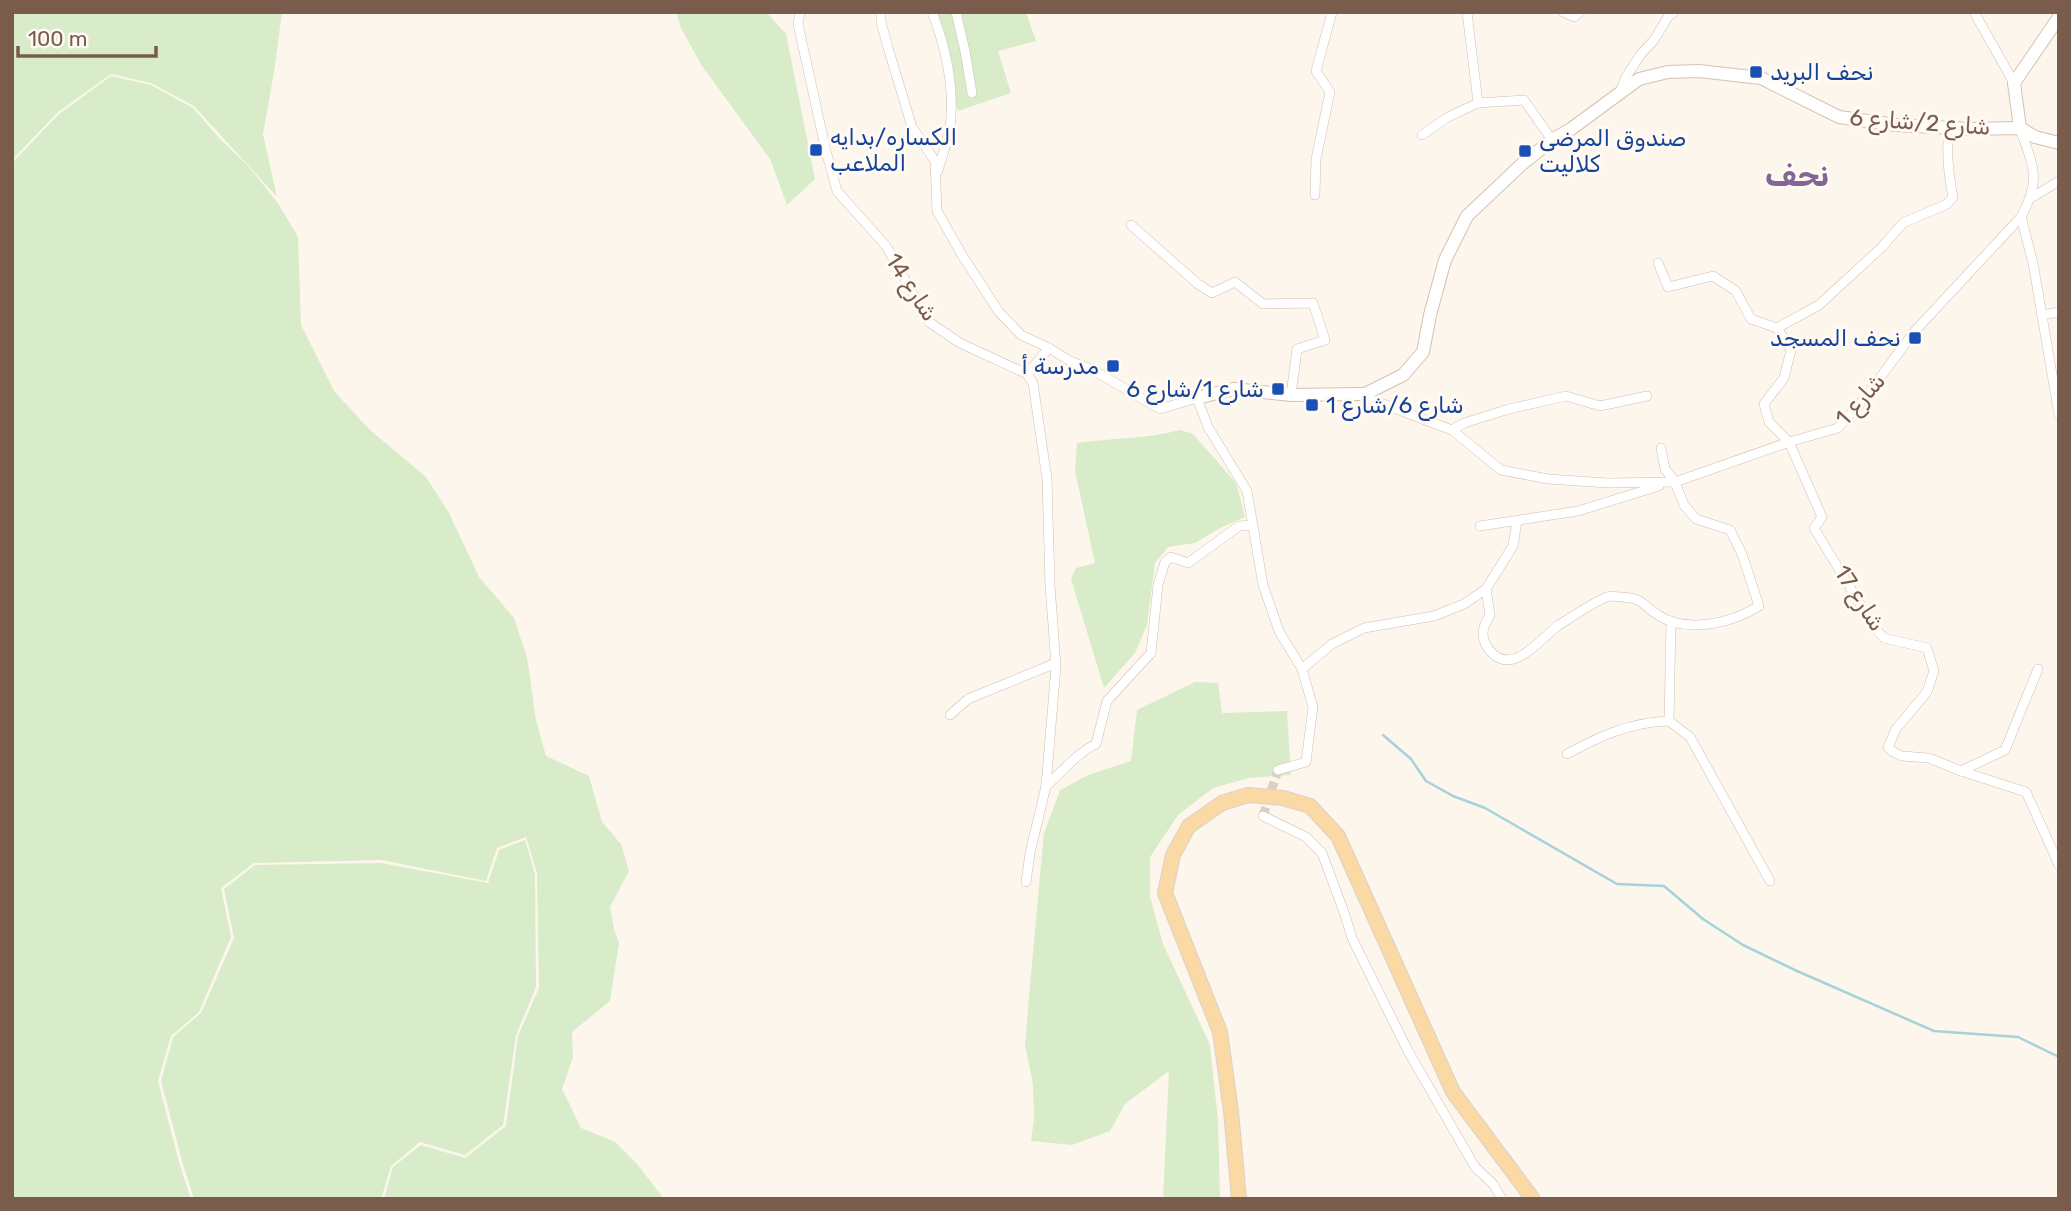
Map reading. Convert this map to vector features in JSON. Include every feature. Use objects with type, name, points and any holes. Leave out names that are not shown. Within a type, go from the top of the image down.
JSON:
[{"type":"main road","points":[[1239,1199],[1220,1032],[1165,894],[1173,855],[1189,827],[1222,803],[1248,794],[1283,798],[1310,806],[1338,836],[1453,1092],[1533,1199]]},
{"type":"street","name":"شارع 14","points":[[800,12],[798,24],[837,191],[886,246],[929,322],[960,342],[1027,374]]},
{"type":"street","points":[[881,12],[881,22],[912,127],[935,161],[937,211],[999,312],[1021,335],[1093,370],[1160,409],[1197,398],[1208,427],[1247,491],[1262,585],[1279,631],[1302,669],[1313,707],[1306,762],[1278,770]]},
{"type":"street","points":[[932,12],[943,40],[948,67],[951,118],[937,176]]},
{"type":"street","points":[[956,12],[972,93]]},
{"type":"street","points":[[1315,195],[1316,159],[1330,92],[1316,71],[1332,12]]},
{"type":"street","points":[[1468,12],[1478,103]]},
{"type":"street","points":[[1563,12],[1574,17],[1580,12]]},
{"type":"street","points":[[1619,94],[1641,54],[1674,12]]},
{"type":"street","points":[[1974,12],[2014,83],[2059,17]]},
{"type":"street","name":"شارع 2/شارع 6","points":[[1197,398],[1233,389],[1291,395],[1365,394],[1403,374],[1423,352],[1445,260],[1467,216],[1522,164],[1552,140],[1639,79],[1668,72],[1699,71],[1761,78],[1839,117],[1896,125],[2020,128],[2035,137],[2059,142]]},
{"type":"street","name":"شارع 1","points":[[1357,394],[1452,430],[1501,470],[1548,479],[1671,483],[1838,428],[1866,398],[1914,332],[2021,217],[2031,198],[2035,172],[2020,128],[2014,83]]},
{"type":"street","points":[[1422,135],[1448,117],[1478,103],[1524,100],[1552,140]]},
{"type":"street","points":[[1777,328],[1819,305],[1882,247],[1903,223],[1947,204],[1953,197],[1946,147],[1949,128]]},
{"type":"street","points":[[2031,198],[2059,181]]},
{"type":"street","points":[[2021,217],[2034,263],[2059,415]]},
{"type":"street","points":[[1131,225],[1198,284],[1212,293],[1235,282],[1263,304],[1313,303],[1325,340],[1297,349],[1291,395]]},
{"type":"street","points":[[1658,263],[1668,287],[1713,276],[1736,291],[1751,319],[1777,328],[1791,350],[1784,378],[1764,404],[1769,422],[1789,442]]},
{"type":"street","points":[[2043,315],[2059,312]]},
{"type":"street","points":[[1026,882],[1046,786],[1056,663],[1050,584],[1047,479],[1033,383],[1027,374],[1049,348]]},
{"type":"street","points":[[1452,430],[1464,423],[1509,409],[1566,396],[1600,406],[1647,397]]},
{"type":"street","name":"شارع 17","points":[[1789,442],[1822,517],[1814,528],[1874,626],[1884,638],[1927,648],[1934,671],[1927,691],[1896,729],[1888,747],[1902,757],[1929,758],[2026,792],[2059,865]]},
{"type":"street","points":[[1486,589],[1490,615],[1483,628],[1484,642],[1492,654],[1502,660],[1515,659],[1557,627],[1611,596],[1639,599],[1658,616],[1671,621],[1704,626],[1747,614],[1759,606],[1742,554],[1730,530],[1696,519],[1684,505],[1665,469],[1661,448]]},
{"type":"street","points":[[1480,526],[1578,511],[1671,483]]},
{"type":"street","points":[[1302,669],[1332,644],[1364,628],[1434,615],[1464,604],[1486,589],[1513,546],[1517,520]]},
{"type":"street","points":[[1046,786],[1075,761],[1082,751],[1096,744],[1107,701],[1151,653],[1158,585],[1165,562],[1171,557],[1188,563],[1239,526],[1252,525]]},
{"type":"street","points":[[1669,721],[1671,621]]},
{"type":"street","points":[[950,715],[968,698],[1056,663]]},
{"type":"street","points":[[1961,771],[2005,750],[2038,669]]},
{"type":"street","points":[[1567,754],[1601,736],[1650,722],[1669,721],[1690,737],[1770,881]]},
{"type":"street","points":[[1263,816],[1306,837],[1322,853],[1352,938],[1403,1041],[1475,1167],[1493,1184],[1502,1199]]},
{"type":"green space","points":[[12,12],[282,12],[263,134],[277,197],[194,106],[151,83],[111,74],[58,112],[12,160]]},
{"type":"green space","points":[[676,12],[766,12],[786,34],[815,179],[787,205],[770,159],[702,66],[681,28]]},
{"type":"green space","points":[[929,12],[1026,12],[1036,41],[998,51],[1011,93],[958,111]]},
{"type":"green space","points":[[111,76],[151,85],[193,108],[247,165],[278,203],[298,237],[301,325],[334,391],[369,429],[426,477],[449,513],[479,577],[514,618],[527,657],[536,720],[546,756],[589,776],[602,822],[621,844],[629,871],[610,907],[619,943],[610,1001],[572,1032],[573,1057],[562,1089],[581,1128],[615,1142],[637,1164],[664,1199],[384,1199],[393,1167],[421,1145],[465,1158],[506,1126],[518,1036],[539,988],[537,873],[526,837],[497,848],[486,881],[381,860],[254,863],[221,888],[231,937],[199,1012],[171,1036],[158,1081],[191,1199],[12,1199],[12,163],[59,114]]},
{"type":"green space","points":[[1180,430],[1193,434],[1236,483],[1245,517],[1195,543],[1168,547],[1155,563],[1147,625],[1135,653],[1104,688],[1071,579],[1076,568],[1095,563],[1075,471],[1077,443]]},
{"type":"green space","points":[[1195,682],[1218,683],[1222,713],[1287,711],[1291,775],[1249,778],[1213,788],[1178,815],[1150,857],[1150,896],[1163,944],[1210,1045],[1218,1121],[1220,1199],[1163,1199],[1169,1071],[1125,1104],[1110,1131],[1072,1145],[1031,1141],[1034,1119],[1033,1084],[1025,1045],[1044,833],[1060,790],[1088,775],[1131,761],[1137,710]]},
{"type":"green space","points":[[525,840],[535,874],[536,987],[516,1035],[503,1125],[465,1155],[420,1142],[391,1166],[381,1199],[194,1199],[161,1081],[173,1037],[201,1013],[234,938],[224,889],[255,865],[381,863],[488,883],[499,850]]},
{"type":"waterway","points":[[1383,735],[1411,759],[1426,781],[1453,796],[1485,808],[1617,884],[1664,886],[1703,919],[1743,945],[1797,971],[1934,1031],[2018,1037],[2059,1057]]},
{"type":"tunnel","points":[[1263,816],[1278,770]]},
{"type":"place","name":"نحف البريد","points":[[1756,72]]},
{"type":"place","name":"الكساره/بدايه الملاعب","points":[[816,150]]},
{"type":"place","name":"صندوق المرضى كلاليت","points":[[1525,151]]},
{"type":"place","name":"نحف المسجد","points":[[1915,338]]},
{"type":"place","name":"مدرسة أ","points":[[1113,366]]},
{"type":"place","name":"شارع 1/شارع 6","points":[[1278,389]]},
{"type":"place","name":"شارع 6/شارع 1","points":[[1312,405]]},
{"type":"district","name":"نحف","points":[[1797,176]]}]
